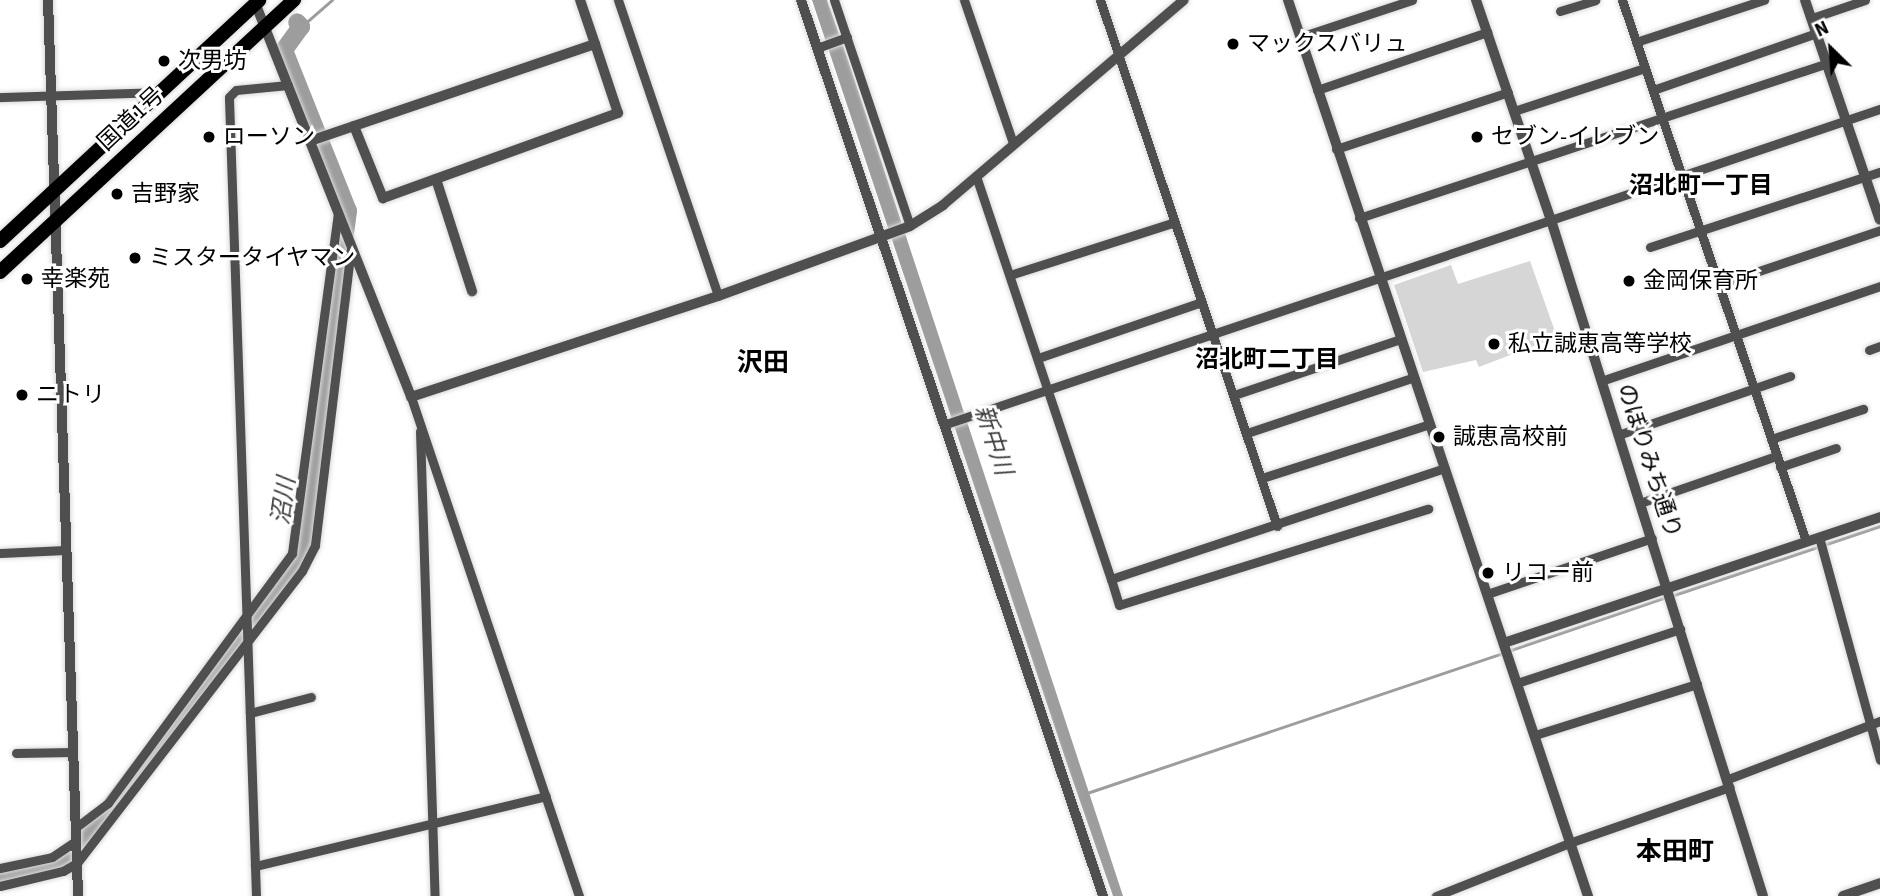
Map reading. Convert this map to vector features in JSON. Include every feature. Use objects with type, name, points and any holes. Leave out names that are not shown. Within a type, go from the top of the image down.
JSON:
[{"type":"highway","name":"国道1号","points":[[0,272],[294,0]]},
{"type":"highway","name":"国道1号","points":[[0,241],[256,1]]},
{"type":"street","points":[[48,0],[53,222],[78,896]]},
{"type":"street","points":[[354,126],[383,198],[618,113],[580,0]]},
{"type":"street","points":[[618,0],[719,296]]},
{"type":"street","points":[[801,0],[1103,896]]},
{"type":"street","points":[[834,0],[907,227]]},
{"type":"street","points":[[965,0],[1013,143]]},
{"type":"street","points":[[1100,0],[1277,526]]},
{"type":"street","points":[[411,397],[719,296],[907,227],[976,176],[1184,0]]},
{"type":"street","points":[[1288,0],[1588,896]]},
{"type":"street","points":[[1300,37],[1412,0]]},
{"type":"street","name":"のぼりみち通り","points":[[1476,0],[1551,219],[1763,896]]},
{"type":"street","points":[[1560,11],[1595,0]]},
{"type":"street","points":[[1622,0],[1805,541]]},
{"type":"street","points":[[1636,42],[1764,0]]},
{"type":"street","points":[[1805,0],[1880,220]]},
{"type":"street","points":[[1812,19],[1865,0]]},
{"type":"street","points":[[256,1],[419,419],[579,896]]},
{"type":"street","points":[[1317,90],[1487,32]]},
{"type":"street","points":[[1653,90],[1816,33]]},
{"type":"street","points":[[817,48],[847,37]]},
{"type":"street","points":[[310,141],[595,44]]},
{"type":"street","points":[[1359,218],[1827,63]]},
{"type":"street","points":[[1514,111],[1645,68]]},
{"type":"street","points":[[256,896],[229,97],[236,90],[288,85]]},
{"type":"street","points":[[0,97],[158,92]]},
{"type":"street","points":[[1336,149],[1507,92]]},
{"type":"street","points":[[946,424],[1880,109]]},
{"type":"street","points":[[1650,247],[1880,172]]},
{"type":"street","points":[[976,176],[1119,605],[1428,509]]},
{"type":"street","points":[[436,179],[472,291]]},
{"type":"street","points":[[75,828],[108,803],[247,616],[296,542],[340,215]]},
{"type":"street","points":[[1010,275],[1175,222]]},
{"type":"street","points":[[1720,285],[1880,230]]},
{"type":"street","points":[[0,886],[52,874],[76,863],[248,645],[302,571],[314,545],[350,243]]},
{"type":"street","points":[[1601,381],[1880,286]]},
{"type":"street","points":[[1038,358],[1202,302]]},
{"type":"street","points":[[1234,395],[1400,339]]},
{"type":"street","points":[[1868,350],[1880,346]]},
{"type":"street","points":[[1618,435],[1790,376]]},
{"type":"street","points":[[1247,433],[1414,377]]},
{"type":"street","points":[[1771,439],[1863,409]]},
{"type":"street","points":[[419,419],[435,896]]},
{"type":"street","points":[[1262,478],[1430,424]]},
{"type":"street","points":[[1780,467],[1836,449]]},
{"type":"street","points":[[1640,503],[1776,456]]},
{"type":"street","points":[[1111,579],[1277,526],[1444,468]]},
{"type":"street","points":[[1504,643],[1669,594],[1805,541],[1880,517]]},
{"type":"street","points":[[1819,537],[1880,760]]},
{"type":"street","points":[[1487,594],[1652,538]]},
{"type":"street","points":[[0,553],[66,550]]},
{"type":"street","points":[[1517,682],[1680,629]]},
{"type":"street","points":[[1535,735],[1698,684]]},
{"type":"street","points":[[250,713],[311,697]]},
{"type":"street","points":[[1436,896],[1729,783],[1880,720]]},
{"type":"street","points":[[16,753],[73,752]]},
{"type":"street","points":[[255,866],[545,796]]},
{"type":"street","points":[[0,868],[52,857],[76,841]]},
{"type":"street","points":[[1843,896],[1880,883]]},
{"type":"shaded area","points":[[812,0],[827,0],[847,57],[1123,896],[1113,896],[1067,764]]},
{"type":"shaded area","points":[[1530,261],[1557,337],[1479,367],[1476,360],[1423,372],[1394,285],[1451,265],[1458,284]]},
{"type":"waterway","points":[[301,27],[332,0]]},
{"type":"waterway","name":"沼川","points":[[0,878],[28,874],[60,862],[90,834],[294,563],[303,544],[348,211],[284,50],[301,27],[297,22]]},
{"type":"waterway","points":[[1671,596],[1880,526]]},
{"type":"waterway","points":[[1508,651],[1664,598]]},
{"type":"waterway","points":[[1087,793],[1502,653]]},
{"type":"place","name":"マックスバリュ","points":[[1233,44]]},
{"type":"place","name":"次男坊","points":[[164,61]]},
{"type":"place","name":"ローソン","points":[[209,137]]},
{"type":"place","name":"セブン-イレブン","points":[[1477,137]]},
{"type":"place","name":"吉野家","points":[[117,194]]},
{"type":"place","name":"ミスタータイヤマン","points":[[135,258]]},
{"type":"place","name":"幸楽苑","points":[[27,279]]},
{"type":"place","name":"金岡保育所","points":[[1629,281]]},
{"type":"place","name":"私立誠恵高等学校","points":[[1494,344]]},
{"type":"place","name":"ニトリ","points":[[22,395]]},
{"type":"place","name":"誠恵高校前","points":[[1439,437]]},
{"type":"place","name":"リコー前","points":[[1488,573]]},
{"type":"district","name":"沼北町一丁目","points":[[1701,186]]},
{"type":"district","name":"沼北町二丁目","points":[[1267,360]]},
{"type":"district","name":"沢田","points":[[763,363]]},
{"type":"district","name":"本田町","points":[[1675,852]]},
{"type":"water label","name":"新中川","points":[[993,440]]}]
